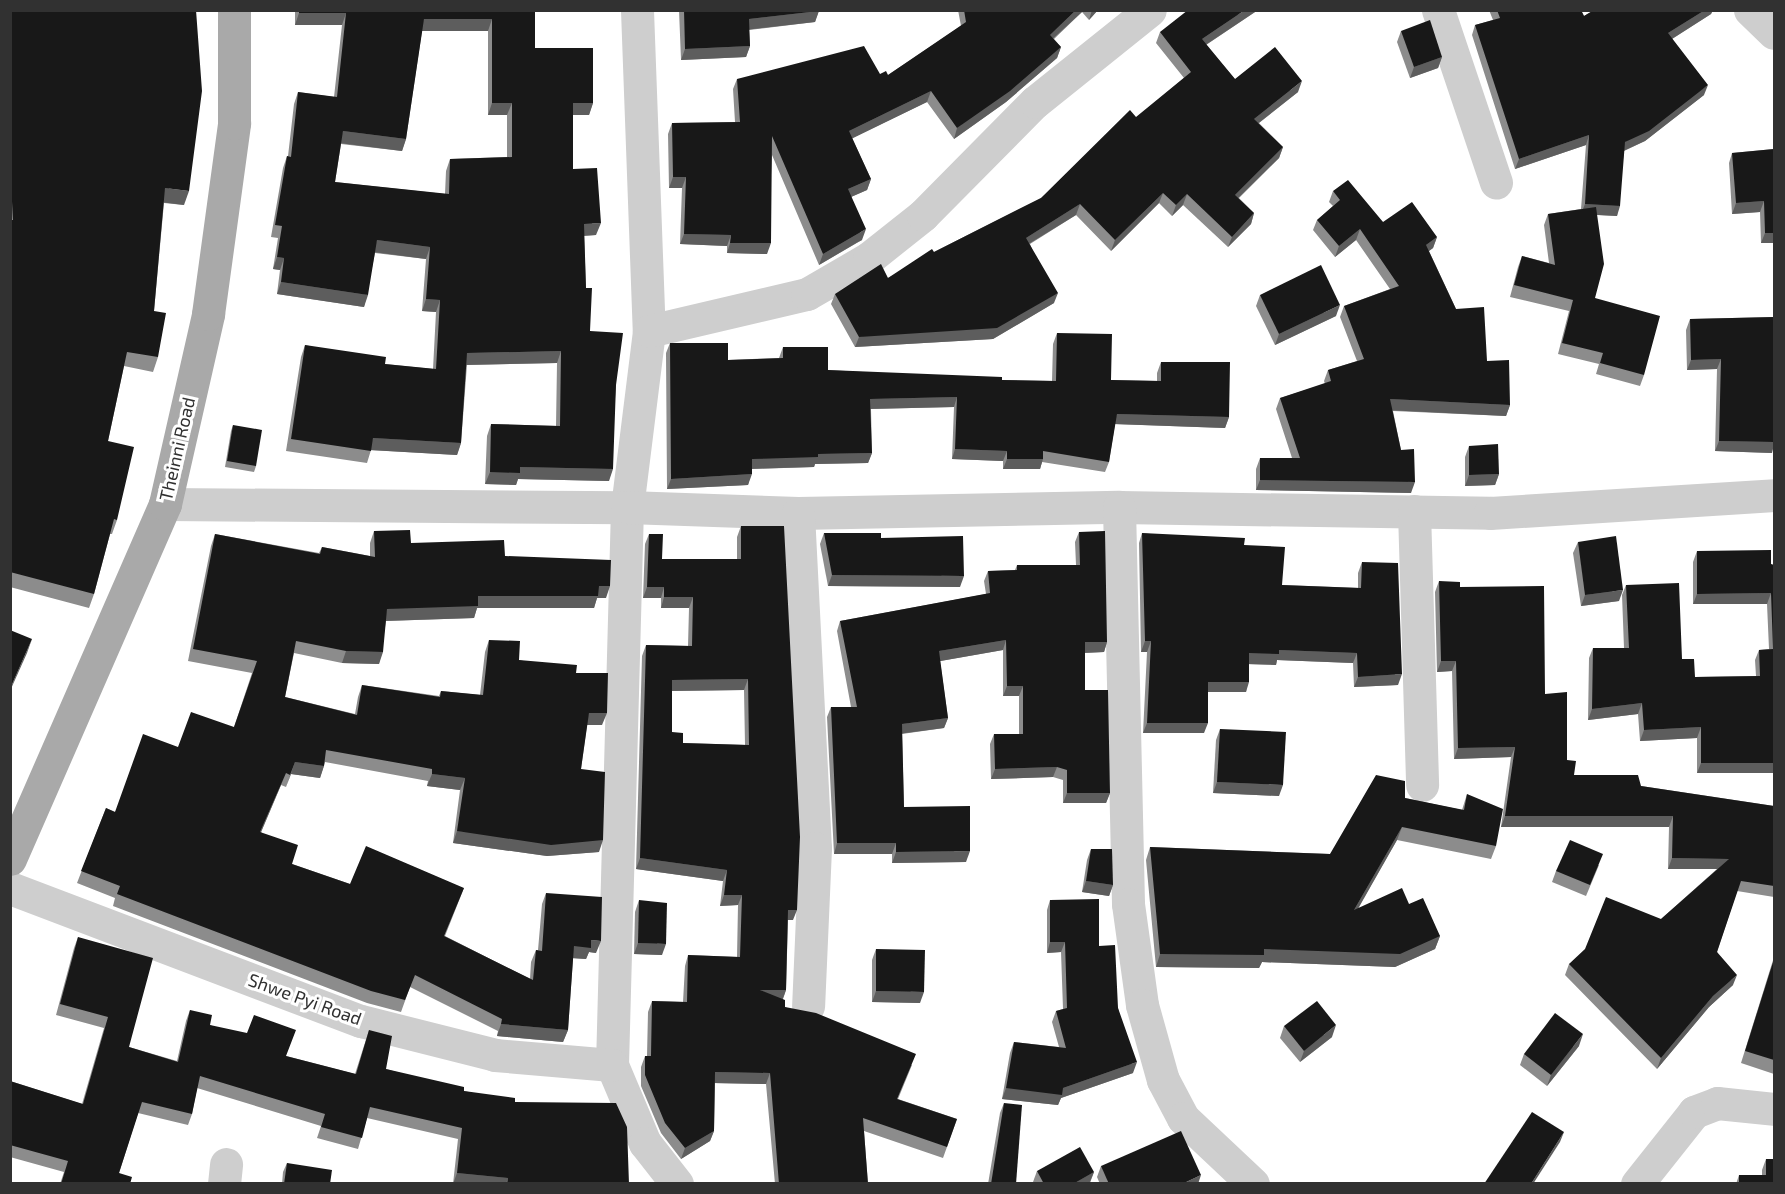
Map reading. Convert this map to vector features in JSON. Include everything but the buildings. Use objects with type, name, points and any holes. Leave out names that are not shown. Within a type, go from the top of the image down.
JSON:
[{"type":"main road","name":"Theinni Road","points":[[10,859],[165,504],[208,314],[234,123],[234,10]]},
{"type":"street","points":[[637,10],[649,331],[627,507],[612,1065],[645,1143],[677,1184]]},
{"type":"street","points":[[649,331],[807,294],[869,258],[923,215],[1035,102],[1150,10]]},
{"type":"street","points":[[1438,10],[1496,182]]},
{"type":"street","points":[[1750,10],[1774,33]]},
{"type":"street","points":[[165,504],[627,507],[798,513],[1119,507],[1490,513],[1774,495]]},
{"type":"street","points":[[1119,507],[1128,904],[1142,1005],[1163,1080],[1183,1118],[1253,1184]]},
{"type":"street","points":[[1414,511],[1422,785]]},
{"type":"street","points":[[798,513],[815,849],[808,1006]]},
{"type":"street","name":"Shwe Pyi Road","points":[[10,888],[361,1021],[495,1054],[612,1065]]},
{"type":"street","points":[[1637,1184],[1694,1112],[1717,1103],[1774,1109]]}]
